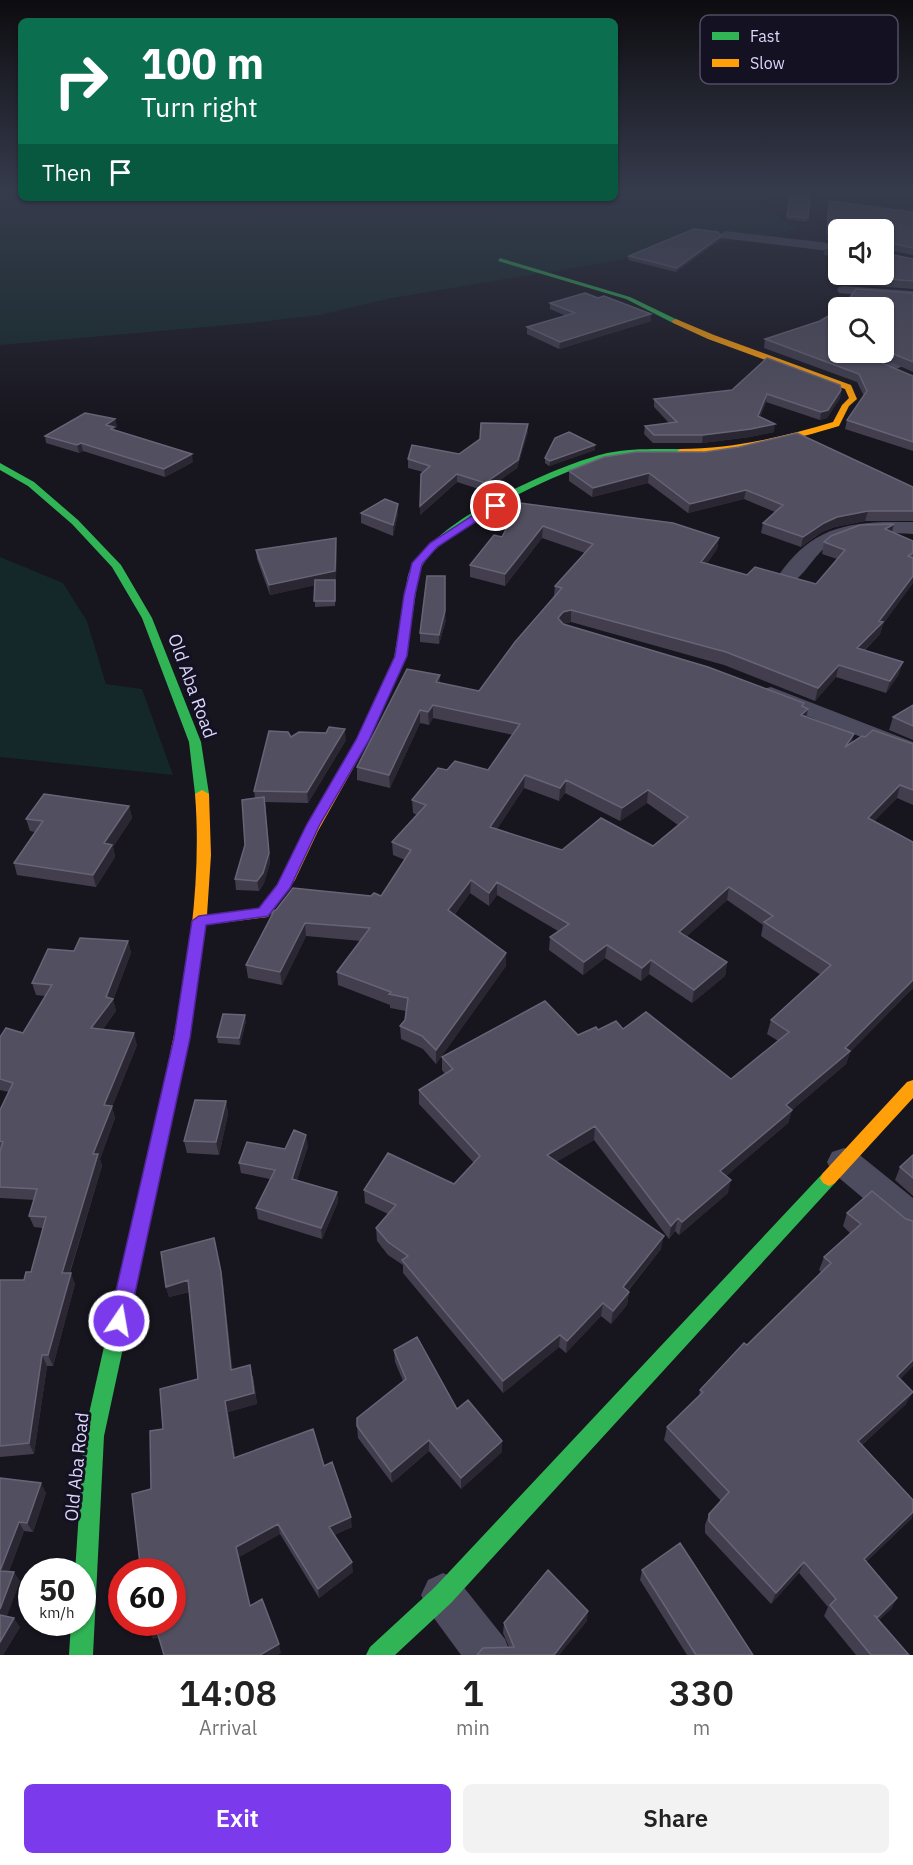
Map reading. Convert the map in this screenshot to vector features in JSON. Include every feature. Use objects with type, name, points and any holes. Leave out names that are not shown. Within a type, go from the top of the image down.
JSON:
[{"type":"street","points":[[199,921],[263,913],[283,888],[314,824],[354,756],[388,687],[401,656],[409,595],[417,563],[434,545],[480,514],[527,488],[597,458],[619,453],[706,452],[789,438],[836,424],[846,405],[853,399],[848,387],[711,337],[628,298],[531,269]]},
{"type":"street","points":[[844,290],[913,295]]},
{"type":"street","points":[[904,376],[881,366],[913,357]]},
{"type":"street","name":"Old Aba Road","points":[[0,466],[31,484],[75,522],[116,565],[147,618],[195,741],[204,813],[204,858],[199,921],[182,1038],[94,1436],[81,1655]]},
{"type":"street","points":[[788,576],[811,550],[832,536],[870,529],[913,528]]},
{"type":"street","points":[[755,688],[913,750]]},
{"type":"street","points":[[378,1655],[443,1595],[913,1087]]},
{"type":"street","points":[[844,1162],[913,1219]]},
{"type":"street","points":[[443,1595],[489,1655]]},
{"type":"green space","points":[[0,269],[564,269],[387,299],[320,315],[0,345]]},
{"type":"green space","points":[[0,557],[63,583],[87,621],[106,684],[142,689],[173,775],[0,757]]},
{"type":"building","points":[[894,269],[913,269],[913,281],[894,280]]},
{"type":"building","points":[[856,289],[913,293],[913,362],[894,354],[894,297],[850,297]]},
{"type":"building","points":[[585,293],[598,298],[604,296],[651,314],[560,342],[527,327],[575,313],[550,303]]},
{"type":"building","points":[[828,316],[828,362],[765,339],[820,321]]},
{"type":"building","points":[[767,358],[840,385],[841,390],[828,410],[821,412],[767,394],[758,416],[775,424],[751,429],[703,435],[654,435],[645,426],[677,422],[654,399],[732,390]]},
{"type":"building","points":[[829,363],[882,363],[913,376],[913,442],[847,420],[867,391],[859,374]]},
{"type":"building","points":[[85,413],[115,419],[106,425],[114,427],[111,429],[192,454],[164,469],[81,443],[77,445],[45,436]]},
{"type":"building","points":[[481,423],[528,424],[518,460],[485,483],[457,474],[420,506],[421,474],[430,466],[408,459],[412,445],[459,454],[480,439]]},
{"type":"building","points":[[569,432],[595,445],[550,461],[545,458],[555,438]]},
{"type":"building","points":[[797,433],[913,487],[913,511],[868,511],[837,517],[803,537],[763,523],[783,505],[746,490],[690,504],[649,473],[593,488],[569,471],[604,457],[636,452],[705,452],[739,447]]},
{"type":"building","points":[[385,499],[398,504],[393,525],[361,513]]},
{"type":"building","points":[[504,501],[673,523],[719,538],[701,562],[747,575],[755,567],[816,584],[845,550],[824,542],[831,536],[860,525],[894,524],[885,529],[913,541],[913,553],[908,556],[913,558],[913,576],[879,621],[883,622],[857,648],[903,662],[890,681],[839,665],[818,688],[726,652],[571,610],[563,612],[558,618],[563,624],[708,667],[804,703],[802,706],[808,709],[801,715],[854,734],[845,747],[862,736],[865,737],[873,730],[913,744],[913,790],[900,785],[868,818],[913,842],[913,980],[845,1048],[850,1051],[786,1105],[792,1110],[720,1171],[731,1180],[682,1222],[678,1218],[671,1226],[595,1126],[547,1155],[664,1236],[623,1287],[629,1292],[613,1311],[603,1303],[567,1341],[560,1335],[503,1381],[402,1260],[408,1256],[388,1242],[376,1228],[396,1205],[364,1190],[388,1153],[454,1184],[480,1156],[419,1090],[453,1069],[442,1057],[545,1001],[578,1035],[596,1027],[598,1030],[616,1021],[623,1029],[646,1012],[731,1079],[789,1032],[771,1020],[831,965],[764,922],[773,916],[729,887],[679,932],[727,962],[694,990],[651,960],[642,968],[607,945],[584,962],[550,937],[569,924],[497,882],[489,893],[471,880],[448,910],[506,953],[436,1050],[422,1036],[400,1026],[405,1020],[408,998],[389,994],[391,992],[337,972],[370,928],[305,923],[280,972],[246,965],[273,913],[270,912],[276,910],[293,888],[371,896],[374,893],[381,896],[411,850],[392,842],[426,805],[412,800],[438,768],[447,770],[455,761],[488,770],[520,724],[433,705],[428,712],[420,710],[389,775],[357,767],[407,669],[440,675],[436,682],[479,691],[515,642],[562,588],[555,586],[593,544],[543,526],[505,574],[470,565],[494,535],[502,537],[513,515],[496,509]],"holes":[[[525,775],[560,788],[566,780],[622,808],[648,790],[688,817],[653,846],[601,818],[562,850],[490,827]]]},
{"type":"building","points":[[336,538],[335,571],[269,585],[256,550]]},
{"type":"building","points":[[427,576],[445,576],[445,611],[439,635],[420,633]]},
{"type":"building","points":[[315,580],[335,580],[335,601],[314,601]]},
{"type":"building","points":[[913,705],[913,726],[893,717]]},
{"type":"building","points":[[329,727],[345,729],[307,792],[254,791],[269,731],[288,732],[291,737],[299,732],[326,733]]},
{"type":"building","points":[[44,794],[129,806],[104,843],[112,845],[93,875],[14,863],[43,821],[26,819]]},
{"type":"building","points":[[264,797],[269,853],[263,873],[257,881],[235,879],[245,845],[242,800]]},
{"type":"building","points":[[80,938],[128,941],[106,997],[113,999],[91,1028],[134,1033],[104,1105],[112,1106],[93,1154],[98,1154],[62,1273],[71,1273],[48,1355],[42,1355],[29,1443],[0,1446],[0,1280],[24,1280],[26,1272],[31,1272],[46,1217],[29,1216],[37,1189],[0,1187],[0,1151],[3,1142],[0,1141],[0,1110],[13,1083],[0,1079],[0,1037],[6,1028],[23,1033],[52,985],[32,983],[48,949],[74,951]]},
{"type":"building","points":[[223,1014],[245,1015],[239,1038],[217,1037]]},
{"type":"building","points":[[195,1100],[226,1101],[216,1142],[184,1141]]},
{"type":"building","points":[[294,1130],[306,1135],[292,1179],[337,1192],[321,1228],[256,1208],[275,1170],[239,1163],[247,1142],[285,1149]]},
{"type":"building","points":[[913,1155],[913,1178],[900,1167]]},
{"type":"building","points":[[872,1191],[906,1219],[913,1221],[913,1360],[897,1376],[913,1392],[858,1441],[913,1500],[913,1512],[864,1559],[897,1598],[878,1617],[875,1616],[909,1655],[871,1655],[830,1605],[836,1599],[804,1562],[776,1593],[709,1521],[709,1514],[729,1492],[667,1427],[703,1392],[700,1390],[744,1343],[747,1345],[831,1263],[824,1257],[861,1224],[847,1213]]},
{"type":"building","points":[[214,1238],[221,1272],[231,1370],[250,1365],[254,1393],[225,1401],[234,1458],[313,1429],[324,1466],[332,1462],[351,1517],[329,1527],[352,1562],[318,1589],[278,1524],[236,1547],[250,1606],[262,1599],[279,1644],[260,1655],[164,1655],[158,1636],[186,1636],[186,1558],[139,1558],[132,1494],[151,1489],[150,1431],[163,1429],[160,1389],[198,1379],[188,1280],[166,1287],[161,1252]]},
{"type":"building","points":[[417,1337],[457,1409],[468,1400],[502,1441],[461,1478],[429,1440],[391,1472],[357,1426],[357,1418],[406,1379],[394,1350]]},
{"type":"building","points":[[0,1478],[41,1483],[27,1523],[19,1522],[0,1571]]},
{"type":"building","points":[[680,1543],[753,1655],[696,1655],[642,1570]]},
{"type":"building","points":[[548,1570],[588,1611],[554,1655],[477,1655],[483,1648],[514,1647],[504,1623]]},
{"type":"building","points":[[0,1571],[14,1572],[0,1609]]},
{"type":"building","points":[[0,1615],[14,1618],[0,1642]]},
{"type":"traffic: fast","points":[[531,269],[628,298],[676,321]]},
{"type":"traffic: fast","points":[[358,749],[400,658],[414,572],[422,557],[441,539],[461,524],[512,495],[588,462],[625,453],[680,452]]},
{"type":"traffic: fast","points":[[0,466],[31,484],[75,522],[116,565],[147,618],[195,742],[202,794]]},
{"type":"traffic: fast","points":[[81,1655],[94,1436],[153,1168]]},
{"type":"traffic: fast","points":[[378,1655],[443,1595],[829,1178]]},
{"type":"traffic: slow","points":[[676,321],[711,337],[848,387],[853,399],[846,405],[836,424],[739,448],[680,452]]},
{"type":"traffic: slow","points":[[199,921],[263,913],[288,880],[311,831],[358,749]]},
{"type":"traffic: slow","points":[[153,1168],[180,1037],[197,937],[204,855],[202,794]]},
{"type":"traffic: slow","points":[[829,1178],[913,1087]]},
{"type":"route","points":[[119,1321],[182,1038],[199,921],[263,913],[283,888],[314,824],[354,756],[379,707],[401,656],[409,595],[417,563],[434,545],[496,506]]}]
